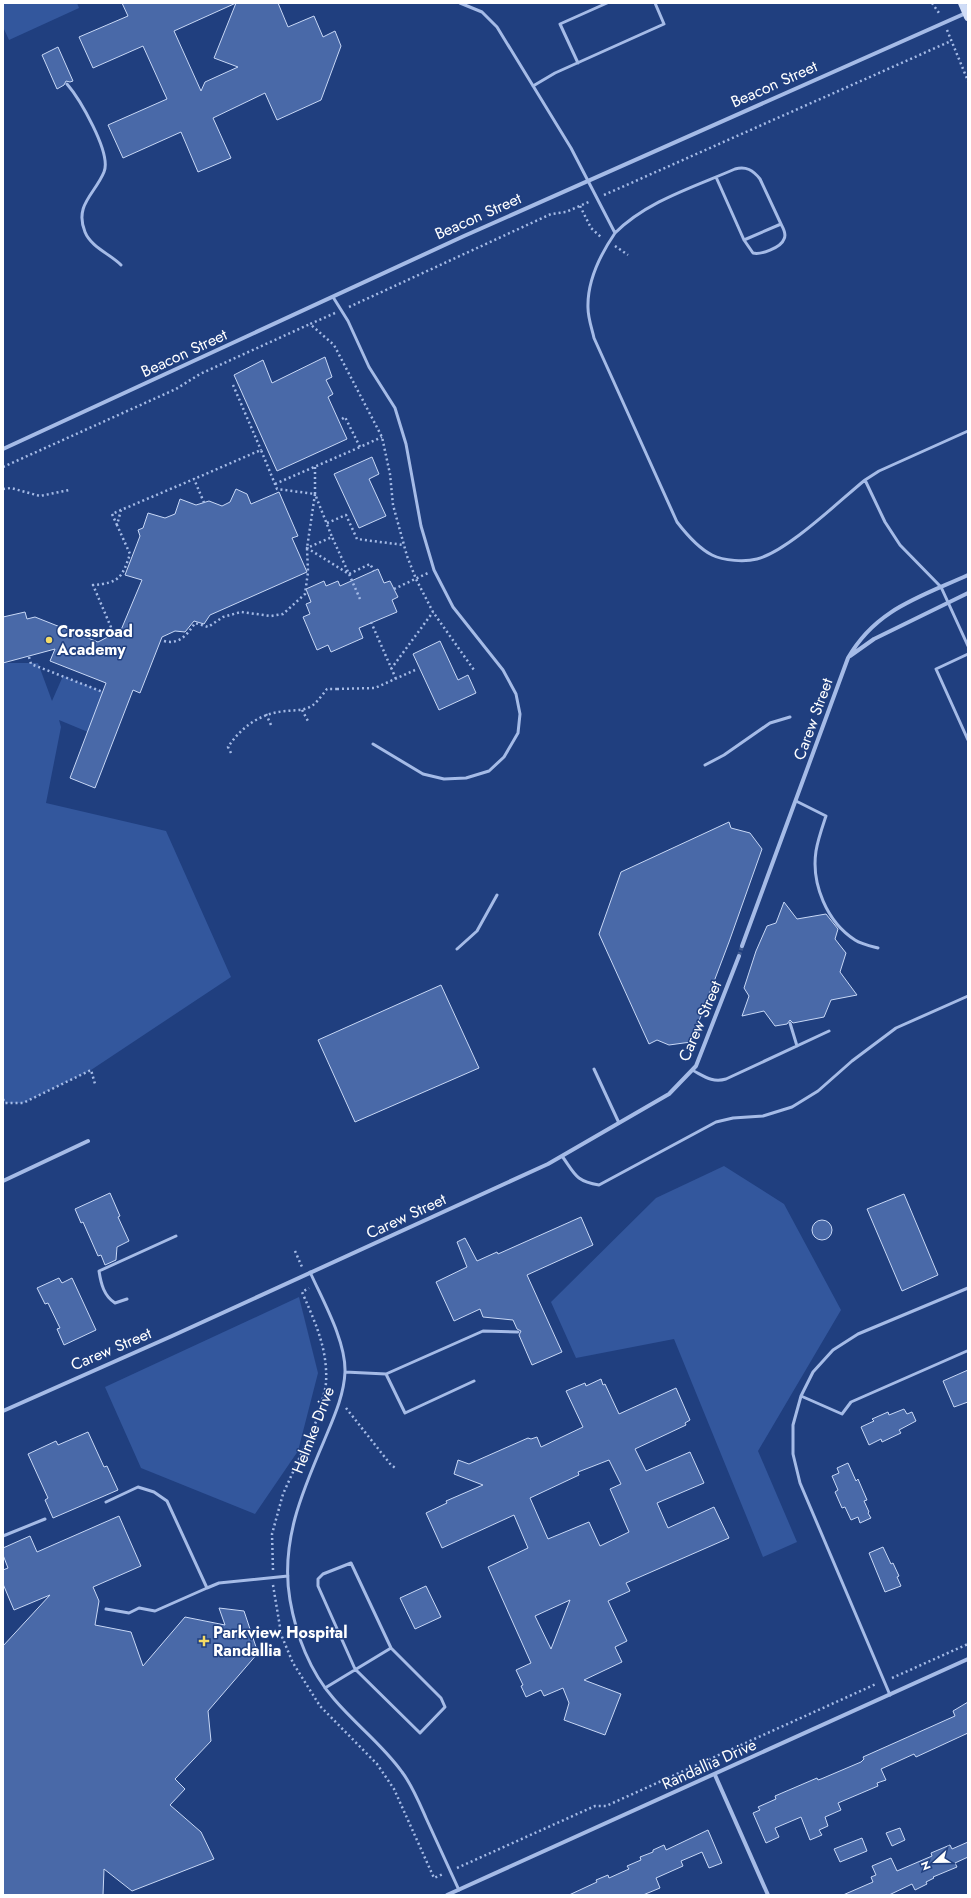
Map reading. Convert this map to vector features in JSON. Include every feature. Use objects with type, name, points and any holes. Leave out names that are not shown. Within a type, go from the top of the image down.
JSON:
[{"type":"main road","points":[[962,3],[967,14]]},
{"type":"street","name":"Beacon Street","points":[[3,449],[588,180],[967,14]]},
{"type":"street","name":"Carew Street","points":[[742,946],[848,658],[858,642],[875,623],[888,612],[968,575]]},
{"type":"street","points":[[848,658],[874,639],[968,593]]},
{"type":"street","name":"Carew Street","points":[[3,1411],[548,1164],[670,1094],[696,1066],[739,956]]},
{"type":"street","points":[[3,1181],[88,1141]]},
{"type":"street","name":"Randallia Drive","points":[[447,1895],[715,1775],[968,1659]]},
{"type":"street","points":[[715,1775],[768,1895]]},
{"type":"lane","points":[[460,3],[482,12],[497,27],[571,148],[596,199],[615,233]]},
{"type":"lane","points":[[578,62],[560,24],[607,3]]},
{"type":"lane","points":[[533,86],[578,62],[664,24],[654,3]]},
{"type":"lane","points":[[67,84],[85,110],[104,154],[105,170],[81,215],[85,234],[97,248],[112,256],[121,265]]},
{"type":"lane","points":[[716,177],[744,240],[753,253],[759,254],[780,245],[784,239],[785,233],[760,179],[755,172],[742,167],[716,177],[646,208],[627,221],[615,233],[609,242],[592,277],[588,308],[594,338],[677,522],[692,541],[713,556],[732,560],[757,559],[780,548],[879,470],[968,431]]},
{"type":"lane","points":[[744,240],[780,224]]},
{"type":"lane","points":[[333,297],[348,321],[370,367],[395,408],[406,444],[421,526],[434,570],[453,607],[503,670],[516,694],[520,714],[518,732],[504,757],[489,771],[466,778],[444,779],[423,774],[373,744]]},
{"type":"lane","points":[[865,480],[885,522],[900,545],[941,587],[968,646]]},
{"type":"lane","points":[[968,654],[936,669],[968,740]]},
{"type":"lane","points":[[705,765],[724,756],[770,722],[790,717]]},
{"type":"lane","points":[[796,801],[826,816],[816,852],[815,872],[820,892],[828,911],[844,931],[856,941],[878,948]]},
{"type":"lane","points":[[457,949],[477,931],[497,895]]},
{"type":"lane","points":[[562,1156],[574,1173],[584,1182],[599,1185],[716,1122],[733,1118],[763,1116],[792,1107],[818,1091],[852,1061],[896,1028],[968,996]]},
{"type":"lane","points":[[790,1024],[797,1046]]},
{"type":"lane","points":[[692,1070],[706,1078],[718,1081],[726,1079],[829,1031]]},
{"type":"lane","points":[[594,1069],[619,1122]]},
{"type":"lane","points":[[127,1299],[115,1303],[108,1299],[99,1271],[176,1236]]},
{"type":"lane","name":"Helmke Drive","points":[[310,1272],[341,1345],[345,1372],[338,1404],[299,1501],[292,1526],[288,1576],[294,1622],[302,1645],[325,1688],[345,1711],[387,1751],[404,1774],[459,1890]]},
{"type":"lane","points":[[890,1695],[800,1483],[792,1454],[793,1425],[801,1396],[813,1372],[833,1350],[858,1334],[968,1288]]},
{"type":"lane","points":[[345,1372],[386,1374],[483,1331],[518,1332]]},
{"type":"lane","points":[[801,1396],[842,1414],[851,1402],[967,1351]]},
{"type":"lane","points":[[386,1374],[405,1413],[474,1381]]},
{"type":"lane","points":[[106,1502],[138,1487],[154,1492],[167,1501],[207,1588]]},
{"type":"lane","points":[[3,1536],[45,1519]]},
{"type":"lane","points":[[351,1563],[391,1648],[441,1698],[445,1707],[420,1733],[355,1669],[318,1586],[318,1579],[323,1574],[351,1563]]},
{"type":"lane","points":[[106,1609],[129,1613],[139,1608],[155,1611],[219,1583],[288,1576]]},
{"type":"lane","points":[[325,1688],[391,1648]]},
{"type":"path","points":[[932,3],[939,14]]},
{"type":"path","points":[[946,30],[968,81]]},
{"type":"path","points":[[3,467],[176,390],[200,374],[551,214],[566,212],[580,206],[951,41]]},
{"type":"path","points":[[580,206],[591,228],[628,255]]},
{"type":"path","points":[[310,324],[334,345],[382,437],[390,474],[394,505],[404,545],[416,578],[433,612],[474,670]]},
{"type":"path","points":[[233,385],[277,489],[315,494]]},
{"type":"path","points":[[342,419],[346,418],[360,447]]},
{"type":"path","points":[[275,484],[382,437]]},
{"type":"path","points":[[113,632],[93,585],[110,584],[124,573],[130,554],[112,514],[261,450]]},
{"type":"path","points":[[164,641],[172,643],[186,637],[195,624],[208,627],[223,617],[241,612],[271,616],[283,614],[305,594],[308,572],[307,548],[315,494],[315,467]]},
{"type":"path","points":[[194,479],[205,505]]},
{"type":"path","points":[[3,489],[11,488],[40,496],[69,490]]},
{"type":"path","points":[[315,494],[332,537],[360,599]]},
{"type":"path","points":[[117,526],[121,510]]},
{"type":"path","points":[[327,523],[346,515],[357,539],[404,545]]},
{"type":"path","points":[[307,548],[332,537]]},
{"type":"path","points":[[307,548],[349,574]]},
{"type":"path","points":[[349,574],[370,564],[374,571]]},
{"type":"path","points":[[394,589],[416,578]]},
{"type":"path","points":[[392,669],[433,612]]},
{"type":"path","points":[[370,622],[396,679]]},
{"type":"path","points":[[29,657],[31,664],[103,692]]},
{"type":"path","points":[[231,753],[228,747],[235,738],[248,725],[266,714],[302,710],[313,705],[327,689],[375,688],[415,670]]},
{"type":"path","points":[[302,710],[308,721]]},
{"type":"path","points":[[266,714],[270,725]]},
{"type":"path","points":[[3,1099],[5,1103],[23,1103],[92,1070],[95,1084]]},
{"type":"path","points":[[295,1251],[310,1288],[302,1292],[320,1334],[324,1348],[326,1368],[325,1394],[319,1408],[319,1415],[282,1494],[272,1534],[273,1590],[282,1637],[303,1682],[320,1706],[377,1764],[394,1789],[434,1878],[595,1806],[606,1806],[968,1644]]},
{"type":"path","points":[[338,1404],[348,1409],[391,1465],[397,1469]]},
{"type":"shaded area","points":[[77,3],[79,8],[9,40],[3,27],[3,4]]},
{"type":"shaded area","points":[[3,663],[38,663],[52,701],[63,676],[103,692],[88,732],[59,720],[61,727],[46,803],[166,831],[231,977],[91,1070],[23,1103],[5,1103],[3,1099]]},
{"type":"shaded area","points":[[724,1166],[784,1204],[841,1310],[758,1451],[797,1542],[763,1557],[674,1339],[576,1358],[551,1302],[656,1198]]},
{"type":"shaded area","points":[[299,1297],[318,1373],[298,1451],[255,1514],[141,1468],[105,1387]]},
{"type":"building","points":[[122,3],[236,3],[278,3],[288,27],[314,16],[323,37],[335,31],[341,46],[321,100],[277,120],[265,93],[213,118],[231,158],[198,172],[181,132],[123,158],[108,125],[167,99],[143,46],[93,68],[79,37],[128,16]],"holes":[[[236,3],[214,58],[238,67],[205,82],[201,91],[174,31]]]},
{"type":"building","points":[[58,47],[73,81],[66,81],[64,85],[57,89],[42,55]]},
{"type":"building","points":[[325,357],[332,377],[326,380],[333,394],[328,397],[347,439],[277,471],[234,375],[263,360],[272,383]]},
{"type":"building","points":[[372,457],[379,474],[369,479],[386,516],[359,528],[334,474]]},
{"type":"building","name":"Crossroad Academy","points":[[236,489],[247,494],[251,504],[279,492],[298,536],[292,538],[307,572],[210,615],[204,624],[194,621],[185,632],[175,631],[162,637],[140,693],[133,690],[95,788],[70,778],[106,683],[50,661],[55,649],[3,663],[3,617],[25,612],[27,619],[35,617],[98,642],[121,630],[142,580],[125,575],[140,536],[138,530],[143,528],[148,513],[165,518],[175,514],[180,499],[196,505],[209,501],[222,506],[230,502]]},
{"type":"building","points":[[378,569],[384,583],[390,581],[398,597],[392,600],[397,612],[359,628],[363,638],[331,652],[328,645],[317,650],[303,617],[310,614],[306,604],[311,602],[306,589],[324,581],[326,586],[338,581],[340,586]]},
{"type":"building","points":[[440,641],[458,680],[468,675],[476,693],[439,710],[413,654]]},
{"type":"building","points":[[729,822],[731,828],[750,833],[762,849],[729,942],[691,1042],[669,1045],[657,1040],[649,1044],[599,934],[621,872]]},
{"type":"building","points":[[784,902],[797,919],[826,914],[838,929],[835,939],[846,953],[840,972],[857,995],[831,1000],[824,1017],[793,1023],[790,1020],[787,1024],[775,1026],[764,1011],[742,1016],[749,996],[744,988],[756,951],[767,926],[776,923]]},
{"type":"building","points":[[441,985],[479,1068],[355,1122],[318,1040]]},
{"type":"building","points":[[110,1193],[120,1216],[118,1217],[129,1241],[117,1247],[116,1260],[105,1265],[101,1255],[98,1256],[83,1222],[81,1223],[75,1209]]},
{"type":"building","points":[[904,1194],[938,1275],[902,1291],[867,1209]]},
{"type":"building","points":[[581,1217],[593,1245],[527,1275],[562,1352],[532,1365],[519,1335],[521,1331],[517,1329],[513,1320],[483,1317],[480,1309],[454,1321],[436,1282],[467,1267],[457,1242],[465,1238],[477,1261],[497,1252],[498,1254]]},
{"type":"building","points":[[822,1220],[829,1223],[832,1230],[829,1237],[822,1240],[815,1237],[812,1230],[815,1223]]},
{"type":"building","points":[[59,1278],[62,1283],[72,1278],[96,1330],[64,1345],[57,1329],[60,1328],[48,1303],[45,1304],[37,1288]]},
{"type":"building","points":[[968,1370],[968,1402],[954,1407],[943,1381]]},
{"type":"building","points":[[601,1379],[603,1385],[605,1384],[619,1414],[676,1388],[690,1420],[685,1423],[686,1425],[635,1449],[646,1471],[690,1452],[704,1483],[657,1503],[668,1528],[714,1507],[729,1538],[626,1583],[630,1591],[608,1601],[627,1641],[615,1647],[622,1662],[584,1680],[621,1694],[605,1735],[564,1720],[569,1703],[563,1688],[544,1696],[541,1690],[526,1697],[521,1686],[523,1685],[516,1670],[531,1663],[488,1567],[528,1548],[514,1515],[442,1548],[426,1513],[447,1503],[446,1501],[483,1485],[454,1474],[458,1460],[469,1464],[528,1438],[531,1439],[537,1437],[541,1447],[583,1427],[566,1391],[585,1383],[586,1386]],"holes":[[[609,1460],[621,1484],[610,1489],[629,1532],[600,1546],[589,1522],[548,1539],[530,1498],[579,1475],[578,1472]],[[570,1600],[551,1649],[535,1616]]]},
{"type":"building","points":[[904,1409],[907,1414],[912,1412],[916,1421],[899,1430],[901,1433],[882,1442],[881,1439],[869,1445],[861,1427],[874,1421],[872,1419],[888,1412],[889,1415]]},
{"type":"building","points":[[88,1432],[104,1467],[107,1466],[118,1490],[53,1518],[45,1500],[48,1498],[28,1454],[56,1441],[58,1445]]},
{"type":"building","points":[[848,1463],[856,1481],[858,1479],[867,1500],[864,1501],[871,1518],[860,1523],[858,1517],[851,1520],[845,1507],[842,1508],[835,1492],[838,1490],[832,1476],[839,1473],[837,1468]]},
{"type":"building","points":[[119,1516],[141,1566],[93,1587],[99,1601],[95,1625],[131,1632],[143,1666],[185,1617],[225,1625],[219,1608],[244,1611],[258,1653],[208,1711],[211,1741],[175,1779],[185,1789],[170,1805],[201,1832],[214,1859],[132,1891],[104,1869],[103,1895],[3,1895],[3,1646],[50,1595],[14,1610],[3,1584],[3,1570],[8,1568],[3,1555],[3,1548],[30,1536],[37,1552]]},
{"type":"building","points":[[883,1547],[891,1564],[893,1563],[899,1576],[897,1577],[901,1586],[885,1592],[869,1553]]},
{"type":"building","points":[[426,1586],[441,1617],[415,1629],[400,1598]]},
{"type":"building","points":[[968,1702],[968,1733],[916,1757],[914,1754],[881,1769],[886,1780],[877,1783],[878,1786],[838,1803],[841,1810],[825,1817],[828,1826],[819,1830],[822,1835],[810,1840],[801,1817],[775,1828],[779,1837],[766,1843],[753,1813],[760,1810],[758,1807],[776,1799],[775,1796],[817,1778],[818,1780],[821,1779],[861,1762],[864,1759],[863,1757],[955,1716],[953,1711]]},
{"type":"building","points":[[900,1828],[905,1840],[892,1846],[886,1833]]},
{"type":"building","points":[[708,1830],[722,1863],[709,1868],[702,1852],[681,1861],[683,1866],[656,1878],[660,1888],[643,1895],[569,1895],[597,1882],[596,1880],[608,1875],[609,1878],[629,1869],[627,1866],[641,1860],[640,1857],[653,1852],[653,1850],[664,1845],[666,1850]]},
{"type":"building","points":[[862,1838],[867,1851],[840,1862],[834,1849]]},
{"type":"building","points":[[968,1842],[968,1857],[955,1863],[957,1867],[933,1877],[934,1878],[926,1882],[927,1884],[915,1890],[912,1884],[889,1895],[843,1895],[873,1882],[871,1877],[876,1875],[872,1866],[891,1858],[897,1871],[932,1856],[931,1853],[950,1845],[952,1849]]},
{"type":"tunnel","points":[[739,956],[742,946]]},
{"type":"place","name":"Crossroad Academy","points":[[49,640]]},
{"type":"place","name":"Parkview Hospital Randallia","points":[[204,1641]]}]
